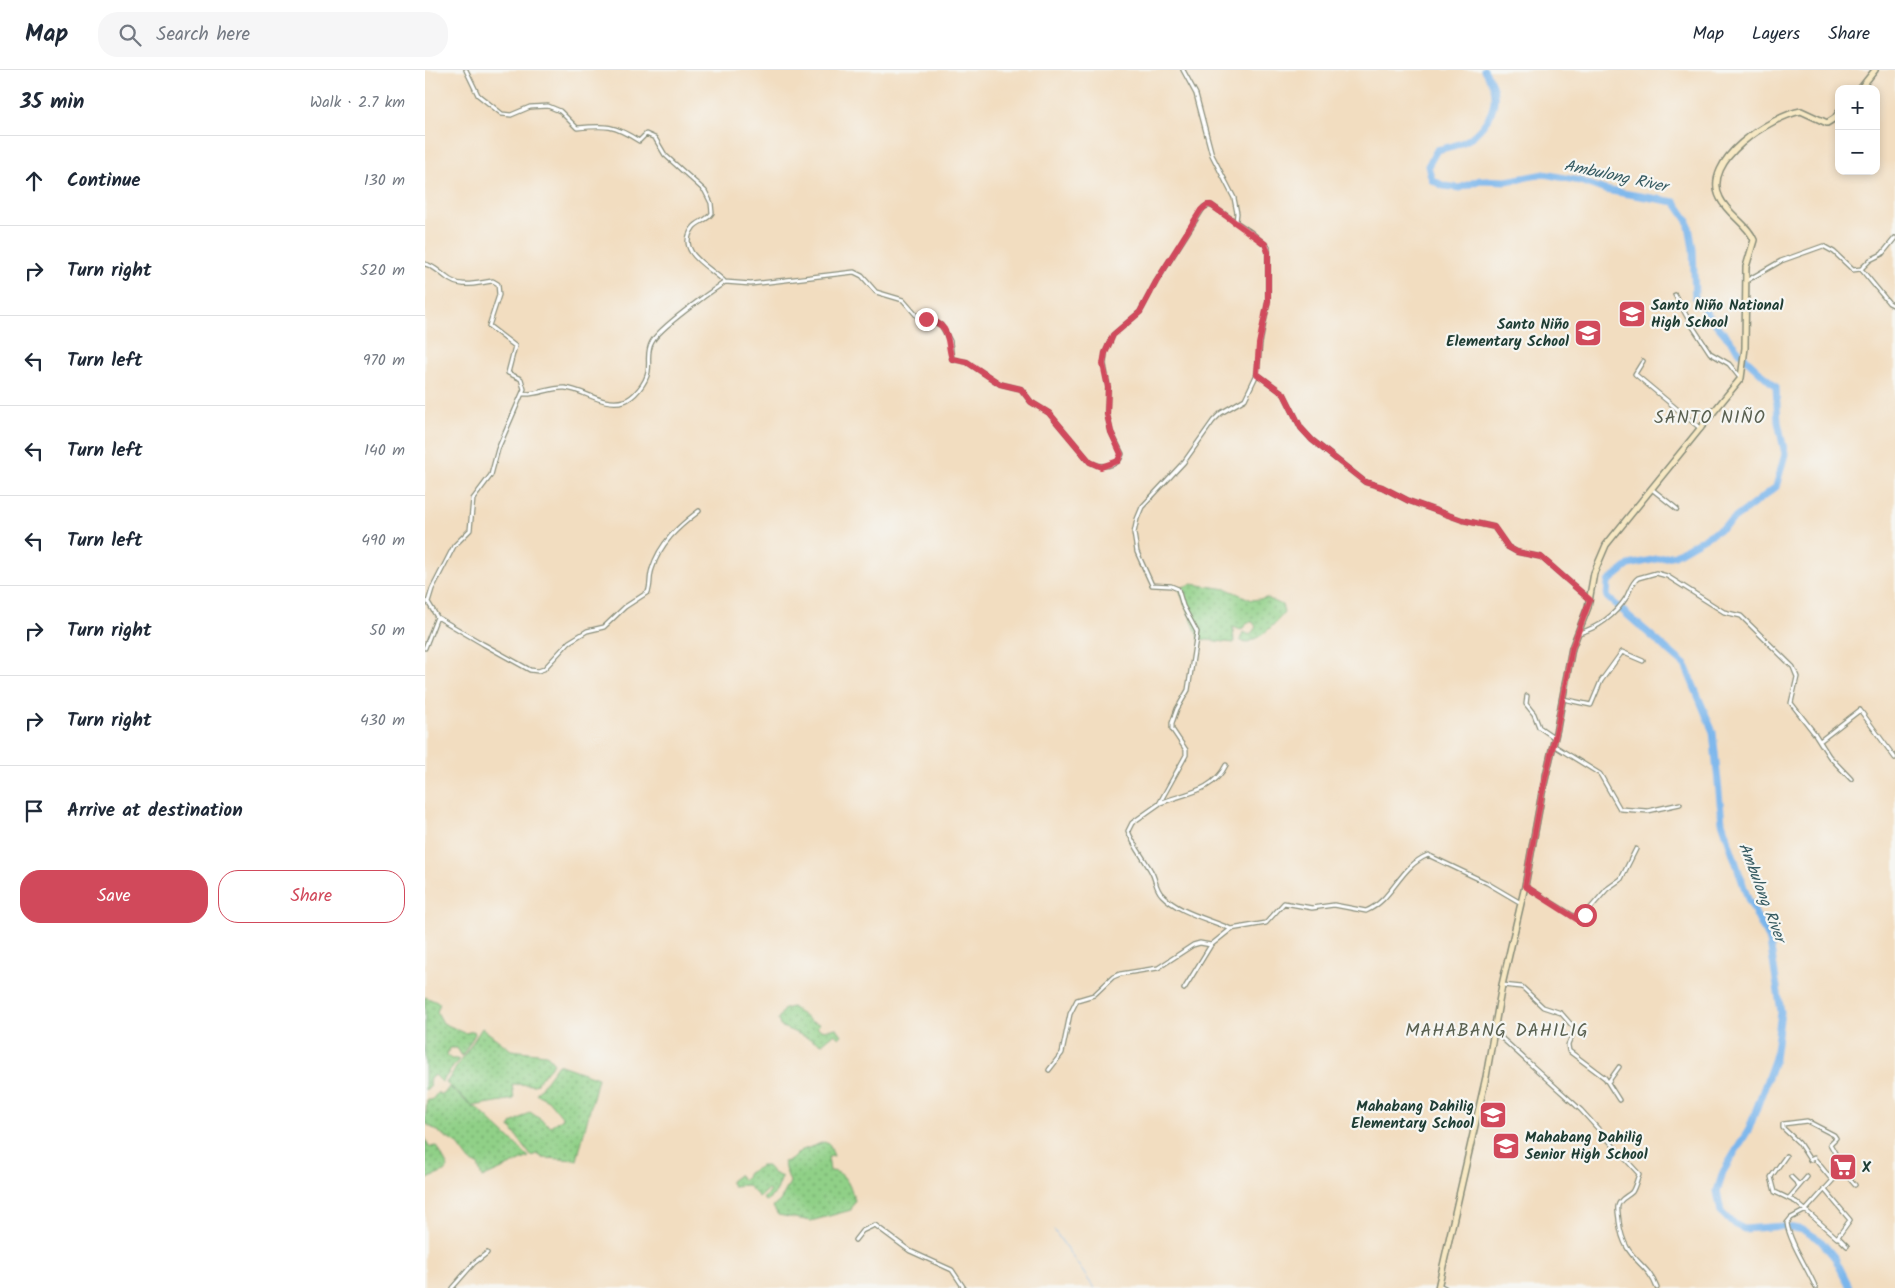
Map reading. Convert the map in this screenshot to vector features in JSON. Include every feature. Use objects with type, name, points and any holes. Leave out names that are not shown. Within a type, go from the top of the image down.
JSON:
[{"type":"street","points":[[466,70],[478,95],[502,114],[511,115],[530,107],[548,106],[560,111],[577,128],[590,125],[614,128],[630,134],[639,141],[647,134],[653,137],[665,155],[703,189],[709,198],[712,213],[694,226],[687,245],[695,257],[725,282],[743,285],[847,272],[858,273],[876,292],[903,300],[916,315],[941,325],[949,341],[952,359],[967,362],[1000,384],[1021,389],[1031,402],[1049,413],[1090,462],[1101,467],[1118,461],[1121,454],[1111,432],[1107,414],[1108,387],[1103,364],[1109,340],[1140,312],[1156,282],[1204,207],[1211,205],[1268,247],[1268,301],[1259,344],[1257,374],[1245,399],[1221,413],[1184,462],[1142,508],[1134,533],[1137,552],[1152,585],[1156,587],[1171,586],[1178,589],[1183,606],[1197,632],[1188,690],[1177,709],[1172,723],[1172,729],[1186,750],[1187,755],[1170,780],[1159,804]]},
{"type":"street","points":[[1183,70],[1195,94],[1213,155],[1234,198],[1237,213],[1236,222]]},
{"type":"street","points":[[1863,85],[1875,70]]},
{"type":"street","points":[[1445,1288],[1439,1287],[1486,1077],[1502,985],[1525,886],[1572,648],[1590,600],[1594,573],[1606,546],[1701,430],[1741,377],[1745,348],[1746,267],[1754,240],[1745,226],[1721,201],[1716,189],[1716,182],[1731,152],[1748,137],[1777,118],[1801,111],[1827,123],[1835,118]]},
{"type":"street","points":[[1746,281],[1781,261],[1823,246],[1833,252],[1853,270],[1861,269],[1871,260],[1882,254],[1895,238]]},
{"type":"street","points":[[425,264],[435,268],[452,282],[477,285],[493,281],[499,284],[499,294],[489,326],[515,346],[508,373],[523,382],[523,394],[498,449],[491,475],[473,499],[470,530],[454,546],[431,589],[428,602],[437,617],[522,667],[538,671],[543,669],[569,642],[587,631],[604,627],[625,607],[648,592],[650,573],[662,547],[681,523],[699,511]]},
{"type":"street","points":[[1861,269],[1889,303],[1895,306]]},
{"type":"street","points":[[523,394],[539,394],[564,388],[607,402],[628,399],[646,378],[649,348],[658,334],[725,282]]},
{"type":"street","points":[[1675,294],[1691,324],[1711,353],[1729,364],[1741,377]]},
{"type":"street","points":[[1643,361],[1636,369],[1635,374],[1701,430]]},
{"type":"street","points":[[1257,374],[1284,394],[1301,428],[1312,440],[1365,482],[1382,487],[1409,501],[1462,520],[1494,527],[1508,547],[1517,552],[1541,557],[1590,600]]},
{"type":"street","points":[[1653,490],[1677,509]]},
{"type":"street","points":[[1578,633],[1598,626],[1615,611],[1624,601],[1637,578],[1661,573],[1725,612],[1741,616],[1793,666],[1797,677],[1791,703],[1829,756],[1851,779]]},
{"type":"street","points":[[425,648],[437,617]]},
{"type":"street","points":[[1563,699],[1591,705],[1601,681],[1622,652],[1643,661]]},
{"type":"street","points":[[1527,696],[1526,704],[1534,714],[1539,727],[1555,738]]},
{"type":"street","points":[[1820,741],[1860,710],[1895,758]]},
{"type":"street","points":[[1553,745],[1600,774],[1620,809],[1648,811],[1680,804]]},
{"type":"street","points":[[1226,765],[1219,778],[1210,786],[1159,804],[1132,823],[1128,831],[1137,851],[1152,872],[1156,886],[1162,895],[1178,906],[1231,929]]},
{"type":"street","points":[[1525,886],[1580,920],[1607,889],[1621,879],[1636,850]]},
{"type":"street","points":[[1183,990],[1211,945],[1231,929],[1266,923],[1280,906],[1289,902],[1304,908],[1333,905],[1366,912],[1378,904],[1411,865],[1428,855],[1487,882],[1521,903]]},
{"type":"street","points":[[1049,1070],[1062,1053],[1070,1014],[1077,1000],[1093,995],[1113,977],[1120,974],[1151,970],[1193,945],[1201,943],[1211,945]]},
{"type":"street","points":[[1502,985],[1522,987],[1543,1007],[1561,1013],[1575,1029],[1568,1045],[1569,1051],[1609,1081],[1619,1100]]},
{"type":"street","points":[[1494,1032],[1575,1104],[1639,1174],[1632,1192],[1622,1198],[1618,1206],[1621,1232],[1623,1242],[1630,1255],[1655,1282],[1657,1288]]},
{"type":"street","points":[[1609,1081],[1619,1067]]},
{"type":"street","points":[[1832,1180],[1814,1158],[1810,1160],[1799,1143],[1783,1128],[1783,1124],[1807,1120],[1834,1135],[1836,1138],[1830,1146],[1835,1153],[1836,1163],[1855,1185]]},
{"type":"street","points":[[1786,1156],[1771,1178],[1775,1193],[1789,1198],[1806,1210],[1828,1232],[1838,1237],[1847,1246]]},
{"type":"street","points":[[1816,1288],[1789,1233],[1787,1222],[1806,1210],[1843,1169]]},
{"type":"street","points":[[1791,1177],[1799,1185]]},
{"type":"street","points":[[1789,1198],[1807,1177]]},
{"type":"street","points":[[1824,1189],[1850,1220],[1838,1237]]},
{"type":"street","points":[[855,1240],[862,1231],[875,1225],[909,1251],[952,1270],[964,1288]]},
{"type":"street","points":[[452,1288],[474,1263],[487,1253]]},
{"type":"green space","points":[[1192,584],[1227,589],[1252,600],[1267,598],[1282,605],[1284,613],[1267,631],[1245,643],[1240,640],[1243,632],[1250,635],[1256,627],[1253,622],[1249,622],[1241,630],[1233,627],[1234,643],[1198,639],[1179,588]]},
{"type":"green space","points":[[425,997],[440,1003],[437,1012],[443,1023],[465,1033],[474,1031],[475,1034],[462,1056],[457,1048],[449,1048],[447,1055],[451,1059],[459,1059],[442,1082],[435,1075],[429,1079],[431,1086],[425,1090]]},
{"type":"green space","points":[[792,1007],[812,1022],[820,1024],[817,1027],[821,1030],[837,1028],[842,1035],[839,1038],[834,1034],[822,1044],[780,1026],[778,1019],[784,1009]]},
{"type":"green space","points":[[482,1028],[511,1050],[546,1054],[554,1063],[535,1085],[512,1084],[514,1099],[473,1106],[446,1083]]},
{"type":"green space","points":[[558,1064],[598,1078],[577,1160],[543,1158],[537,1154],[531,1156],[510,1127],[511,1124],[530,1112],[550,1126],[563,1118],[548,1100],[536,1094]]},
{"type":"green space","points":[[449,1087],[474,1108],[476,1107],[529,1157],[482,1178],[478,1165],[470,1161],[458,1145],[425,1123],[427,1100],[432,1100],[438,1092],[438,1094],[444,1094]]},
{"type":"green space","points":[[425,1137],[429,1147],[437,1146],[448,1167],[444,1172],[425,1180]]},
{"type":"green space","points":[[824,1142],[829,1144],[834,1156],[828,1157],[830,1171],[844,1177],[855,1200],[851,1210],[811,1221],[778,1215],[773,1207],[780,1201],[790,1182],[783,1162],[791,1160],[800,1151]]},
{"type":"green space","points":[[761,1166],[767,1166],[773,1173],[782,1177],[776,1193],[766,1201],[763,1199],[770,1191],[767,1190],[759,1197],[747,1185],[733,1186],[730,1181],[738,1175],[744,1180],[748,1173]]},
{"type":"waterway","name":"Ambulong River","points":[[1484,70],[1493,88],[1494,104],[1491,112],[1481,128],[1466,141],[1437,150],[1428,166],[1432,180],[1444,186],[1460,188],[1480,180],[1506,181],[1544,174],[1580,181],[1605,190],[1675,202],[1688,221],[1693,249],[1695,297],[1747,360],[1776,387],[1778,422],[1785,454],[1776,487],[1722,528],[1675,555],[1629,565],[1608,582],[1607,597],[1685,665],[1713,732],[1722,822],[1748,899],[1770,942],[1781,1012],[1775,1058],[1749,1129],[1723,1172],[1717,1191],[1721,1212],[1731,1222],[1744,1229],[1783,1226],[1803,1230],[1820,1240],[1835,1258],[1850,1288]]},
{"type":"waterway","points":[[1054,1230],[1094,1288]]},
{"type":"place","name":"Santo Niño National High School","points":[[1632,314]]},
{"type":"place","name":"Santo Niño Elementary School","points":[[1588,333]]},
{"type":"place","name":"Mahabang Dahilig Elementary School","points":[[1493,1115]]},
{"type":"place","name":"Mahabang Dahilig Senior High School","points":[[1506,1146]]},
{"type":"place","name":"X","points":[[1843,1167]]},
{"type":"district","name":"SANTO NIÑO","points":[[1710,417]]},
{"type":"district","name":"MAHABANG DAHILIG","points":[[1497,1030]]},
{"type":"route","points":[[926,319],[937,322],[944,328],[949,339],[952,359],[967,362],[1000,384],[1021,389],[1031,402],[1049,413],[1090,462],[1101,467],[1106,466],[1121,458],[1121,449],[1111,432],[1107,414],[1108,387],[1103,364],[1109,340],[1140,312],[1156,282],[1177,252],[1201,210],[1207,205],[1218,208],[1265,244],[1268,247],[1268,301],[1259,344],[1257,374],[1284,394],[1301,428],[1329,455],[1351,469],[1365,482],[1390,490],[1409,501],[1462,520],[1494,527],[1499,531],[1508,547],[1517,552],[1541,557],[1590,600],[1572,648],[1525,886],[1578,920],[1585,915]]}]
